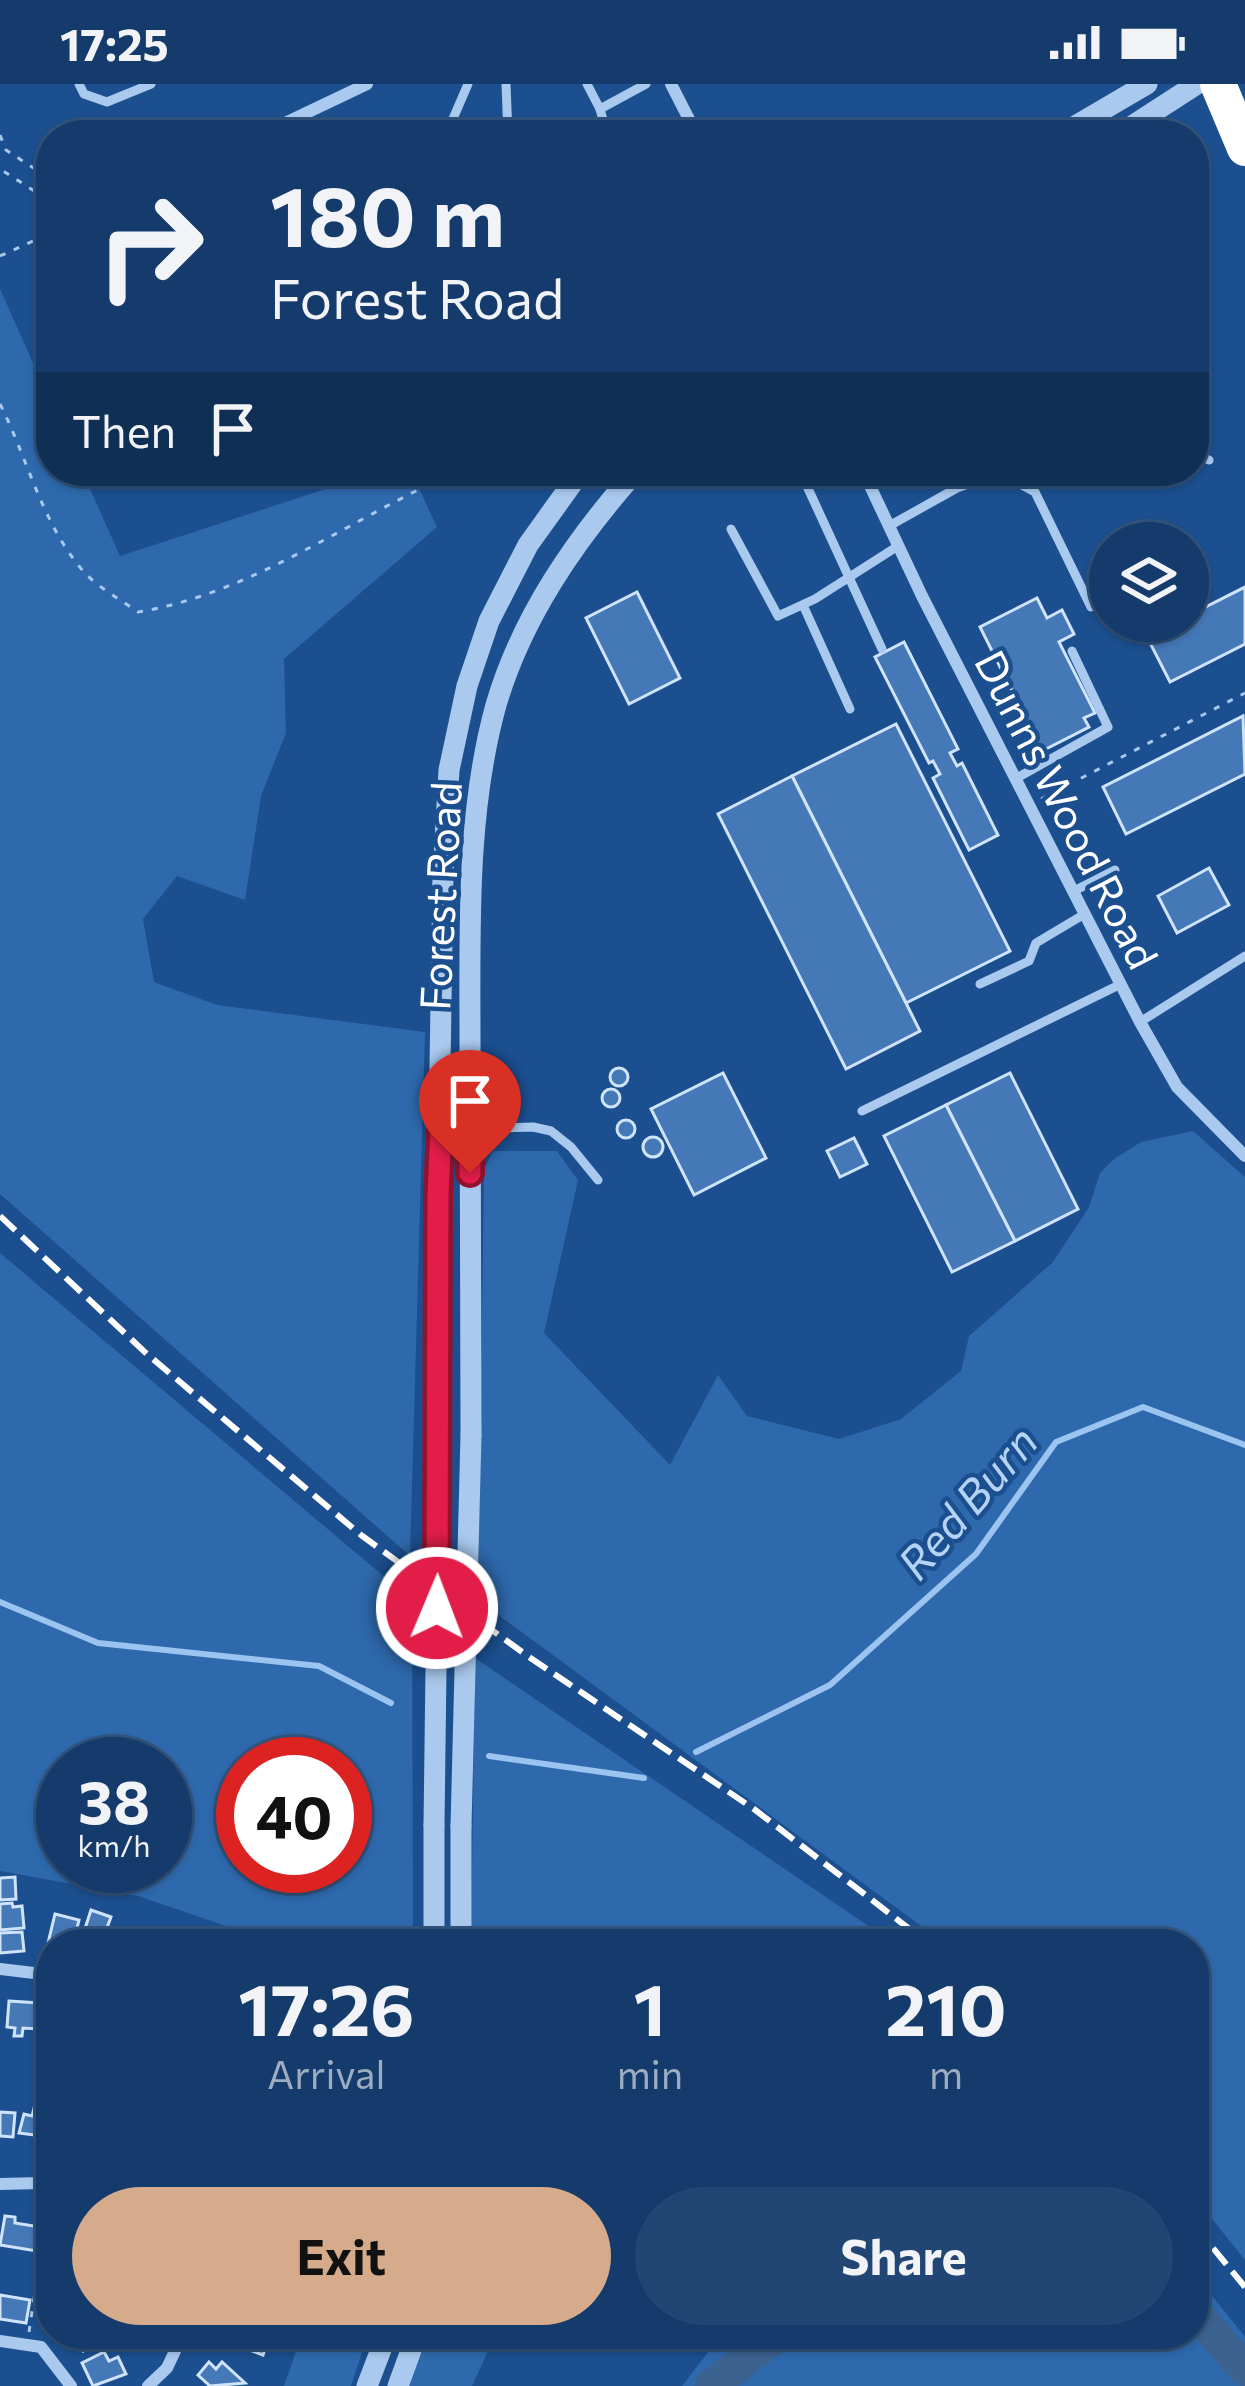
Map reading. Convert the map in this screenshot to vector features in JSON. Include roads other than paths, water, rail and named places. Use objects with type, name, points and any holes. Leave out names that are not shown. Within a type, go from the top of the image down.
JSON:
[{"type":"highway","points":[[1218,84],[1241,140]]},
{"type":"street","points":[[291,120],[367,84]]},
{"type":"street","points":[[671,84],[689,120]]},
{"type":"street","points":[[1086,120],[1147,84]]},
{"type":"street","points":[[1141,120],[1197,84]]},
{"type":"street","name":"Forest Road","points":[[434,1929],[438,1194],[449,770],[467,686],[489,622],[527,545],[570,486]]},
{"type":"street","name":"Forest Road","points":[[461,1929],[471,1435],[470,904],[477,805],[496,704],[532,616],[580,535],[623,486]]},
{"type":"street","name":"Dunns Wood Road","points":[[870,486],[1119,985],[1177,1087],[1245,1156]]},
{"type":"street","points":[[0,1969],[36,1973]]},
{"type":"street","points":[[0,2184],[36,2183]]},
{"type":"street","points":[[0,2341],[36,2347]]},
{"type":"street","points":[[42,2349],[71,2386]]},
{"type":"street","points":[[148,2386],[167,2368],[176,2349]]},
{"type":"street","points":[[367,2386],[381,2349]]},
{"type":"street","points":[[398,2386],[412,2349]]},
{"type":"lane","points":[[79,84],[84,94],[106,102],[151,84]]},
{"type":"lane","points":[[452,120],[468,84]]},
{"type":"lane","points":[[506,84],[507,120]]},
{"type":"lane","points":[[587,84],[603,120]]},
{"type":"lane","points":[[600,109],[646,84]]},
{"type":"lane","points":[[807,486],[882,649]]},
{"type":"lane","points":[[889,526],[962,486]]},
{"type":"lane","points":[[1024,486],[1035,492],[1089,605]]},
{"type":"lane","points":[[731,529],[778,616],[898,546]]},
{"type":"lane","points":[[803,605],[850,709]]},
{"type":"lane","points":[[1016,779],[1108,727],[1072,651]]},
{"type":"lane","points":[[1072,892],[1115,870]]},
{"type":"lane","points":[[980,985],[1029,961],[1036,943],[1083,915]]},
{"type":"lane","points":[[1140,1022],[1245,956]]},
{"type":"lane","points":[[862,1111],[1119,985]]},
{"type":"lane","points":[[442,1109],[470,1129],[551,1131],[572,1147],[598,1180]]},
{"type":"waterway","name":"Red Burn","points":[[696,1752],[830,1685],[976,1554],[1056,1442],[1143,1407],[1245,1445]]},
{"type":"waterway","name":"Red Burn","points":[[0,1602],[98,1643],[319,1666],[391,1703]]},
{"type":"waterway","name":"Red Burn","points":[[489,1756],[644,1778]]},
{"type":"waterway","points":[[1209,2328],[1245,2370]]},
{"type":"waterway","points":[[711,2386],[759,2349]]},
{"type":"railway","points":[[0,1216],[147,1354],[361,1535],[529,1657],[754,1809],[910,1929]]},
{"type":"railway","points":[[1209,2243],[1245,2287]]}]
